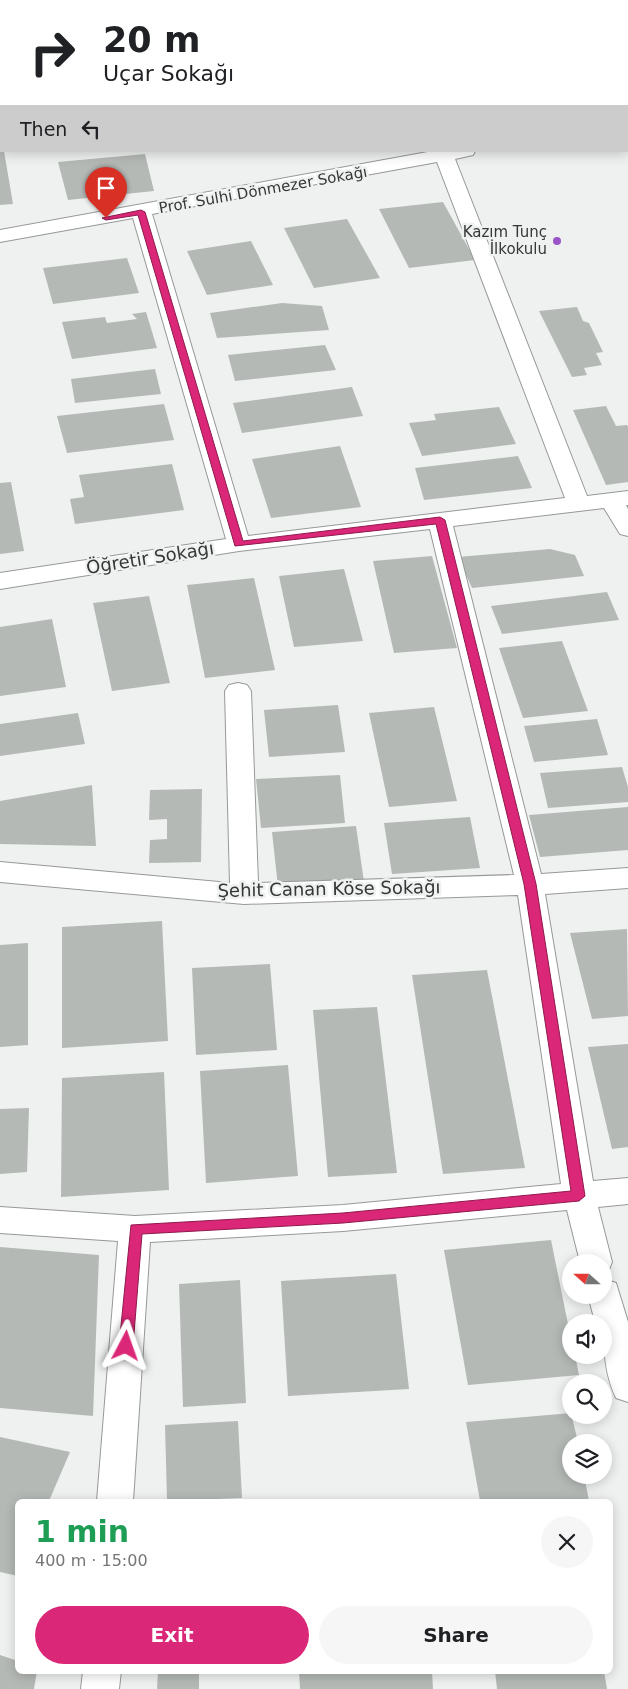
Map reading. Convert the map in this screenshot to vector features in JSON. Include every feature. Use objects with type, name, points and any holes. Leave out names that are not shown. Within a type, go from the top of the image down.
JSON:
[{"type":"street","name":"Prof. Sulhi Dönmezer Sokağı","points":[[0,236],[141,212],[462,152]]},
{"type":"street","points":[[444,156],[579,504]]},
{"type":"street","points":[[141,212],[239,544]]},
{"type":"street","points":[[619,499],[628,529]]},
{"type":"street","name":"Öğretir Sokağı","points":[[0,581],[239,544],[619,499]]},
{"type":"street","points":[[440,520],[530,884],[579,1196],[594,1254]]},
{"type":"street","points":[[238,691],[244,894]]},
{"type":"street","name":"Şehit Canan Köse Sokağı","points":[[0,872],[244,894],[530,884],[628,878]]},
{"type":"street","points":[[0,1220],[135,1229],[343,1218],[628,1191]]},
{"type":"street","points":[[115,1499],[135,1229]]},
{"type":"street","points":[[607,1304],[628,1387]]},
{"type":"street","points":[[100,1689],[102,1674]]},
{"type":"building","points":[[0,152],[4,152],[13,204],[0,205]]},
{"type":"building","points":[[145,154],[154,191],[68,200],[58,162]]},
{"type":"building","points":[[443,202],[475,260],[409,268],[379,209]]},
{"type":"building","points":[[347,219],[380,278],[314,288],[284,228]]},
{"type":"building","points":[[251,241],[273,285],[207,295],[187,251]]},
{"type":"building","points":[[127,258],[139,293],[53,304],[43,268]]},
{"type":"building","points":[[282,303],[322,306],[329,330],[217,338],[210,313]]},
{"type":"building","points":[[577,307],[583,321],[589,323],[603,352],[596,353],[602,365],[584,368],[587,375],[572,377],[539,311]]},
{"type":"building","points":[[146,312],[157,348],[72,359],[62,322],[105,317],[107,323],[137,319],[132,314]]},
{"type":"building","points":[[325,345],[336,370],[235,381],[228,355]]},
{"type":"building","points":[[155,369],[161,394],[75,403],[71,379]]},
{"type":"building","points":[[352,387],[363,416],[242,433],[233,403]]},
{"type":"building","points":[[164,404],[174,440],[67,453],[57,416]]},
{"type":"building","points":[[606,406],[616,426],[627,425],[628,427],[628,482],[606,485],[573,410]]},
{"type":"building","points":[[499,407],[516,444],[422,456],[409,423],[436,420],[434,414]]},
{"type":"building","points":[[340,446],[361,507],[271,518],[252,459]]},
{"type":"building","points":[[518,456],[532,488],[424,500],[415,468]]},
{"type":"building","points":[[172,464],[184,510],[75,524],[70,499],[84,497],[79,475]]},
{"type":"building","points":[[11,482],[24,551],[0,554],[0,483]]},
{"type":"building","points":[[550,549],[575,555],[584,576],[472,588],[458,557]]},
{"type":"building","points":[[432,556],[457,648],[394,653],[373,561]]},
{"type":"building","points":[[344,569],[363,641],[294,647],[279,576]]},
{"type":"building","points":[[254,578],[275,670],[205,678],[187,585]]},
{"type":"building","points":[[607,592],[619,620],[502,634],[491,606]]},
{"type":"building","points":[[149,596],[170,683],[112,691],[93,603]]},
{"type":"building","points":[[52,619],[66,687],[0,696],[0,627]]},
{"type":"building","points":[[562,641],[588,711],[523,718],[499,648]]},
{"type":"building","points":[[338,705],[345,752],[269,757],[264,710]]},
{"type":"building","points":[[434,707],[457,801],[389,807],[369,713]]},
{"type":"building","points":[[78,713],[85,744],[0,756],[0,724]]},
{"type":"building","points":[[597,719],[608,755],[534,762],[524,726]]},
{"type":"building","points":[[622,767],[628,787],[628,802],[548,808],[540,773]]},
{"type":"building","points":[[340,775],[345,823],[261,828],[256,779]]},
{"type":"building","points":[[92,785],[96,846],[0,844],[0,801]]},
{"type":"building","points":[[202,789],[201,862],[149,863],[150,840],[167,839],[167,819],[149,820],[150,790]]},
{"type":"building","points":[[628,807],[628,850],[540,857],[529,815]]},
{"type":"building","points":[[470,817],[480,868],[392,874],[384,823]]},
{"type":"building","points":[[356,826],[364,882],[278,887],[272,832]]},
{"type":"building","points":[[162,921],[168,1041],[62,1048],[62,927]]},
{"type":"building","points":[[627,929],[628,1016],[592,1019],[570,933]]},
{"type":"building","points":[[28,943],[28,1045],[0,1047],[0,945]]},
{"type":"building","points":[[270,964],[277,1050],[196,1055],[192,968]]},
{"type":"building","points":[[487,970],[525,1168],[443,1174],[412,975]]},
{"type":"building","points":[[377,1007],[397,1173],[328,1177],[313,1010]]},
{"type":"building","points":[[628,1044],[628,1147],[612,1149],[588,1047]]},
{"type":"building","points":[[288,1065],[298,1176],[206,1183],[200,1071]]},
{"type":"building","points":[[164,1072],[169,1190],[61,1197],[62,1078]]},
{"type":"building","points":[[29,1108],[27,1172],[0,1174],[0,1109]]},
{"type":"building","points":[[551,1240],[562,1294],[562,1304],[564,1304],[566,1314],[562,1314],[562,1364],[577,1364],[579,1374],[562,1374],[562,1377],[468,1385],[444,1250]]},
{"type":"building","points":[[0,1247],[99,1255],[93,1416],[0,1408]]},
{"type":"building","points":[[396,1274],[409,1389],[288,1396],[281,1281]]},
{"type":"building","points":[[240,1280],[246,1403],[183,1407],[179,1284]]},
{"type":"building","points":[[562,1414],[562,1424],[574,1424],[576,1434],[562,1434],[562,1484],[586,1484],[589,1499],[480,1499],[466,1422]]},
{"type":"building","points":[[238,1421],[242,1498],[167,1499],[165,1425]]},
{"type":"building","points":[[0,1437],[70,1452],[50,1499],[15,1499],[15,1575],[0,1572]]},
{"type":"building","points":[[0,1655],[15,1660],[15,1674],[36,1674],[34,1689],[0,1689]]},
{"type":"building","points":[[158,1674],[199,1674],[199,1689],[157,1689]]},
{"type":"building","points":[[299,1674],[432,1674],[433,1689],[300,1689]]},
{"type":"building","points":[[495,1674],[604,1674],[607,1689],[497,1689]]},
{"type":"place","name":"Kazım Tunç İlkokulu","points":[[557,241]]},
{"type":"route","points":[[106,218],[141,212],[239,544],[440,520],[530,884],[579,1196],[343,1218],[135,1229],[126,1346]]}]
